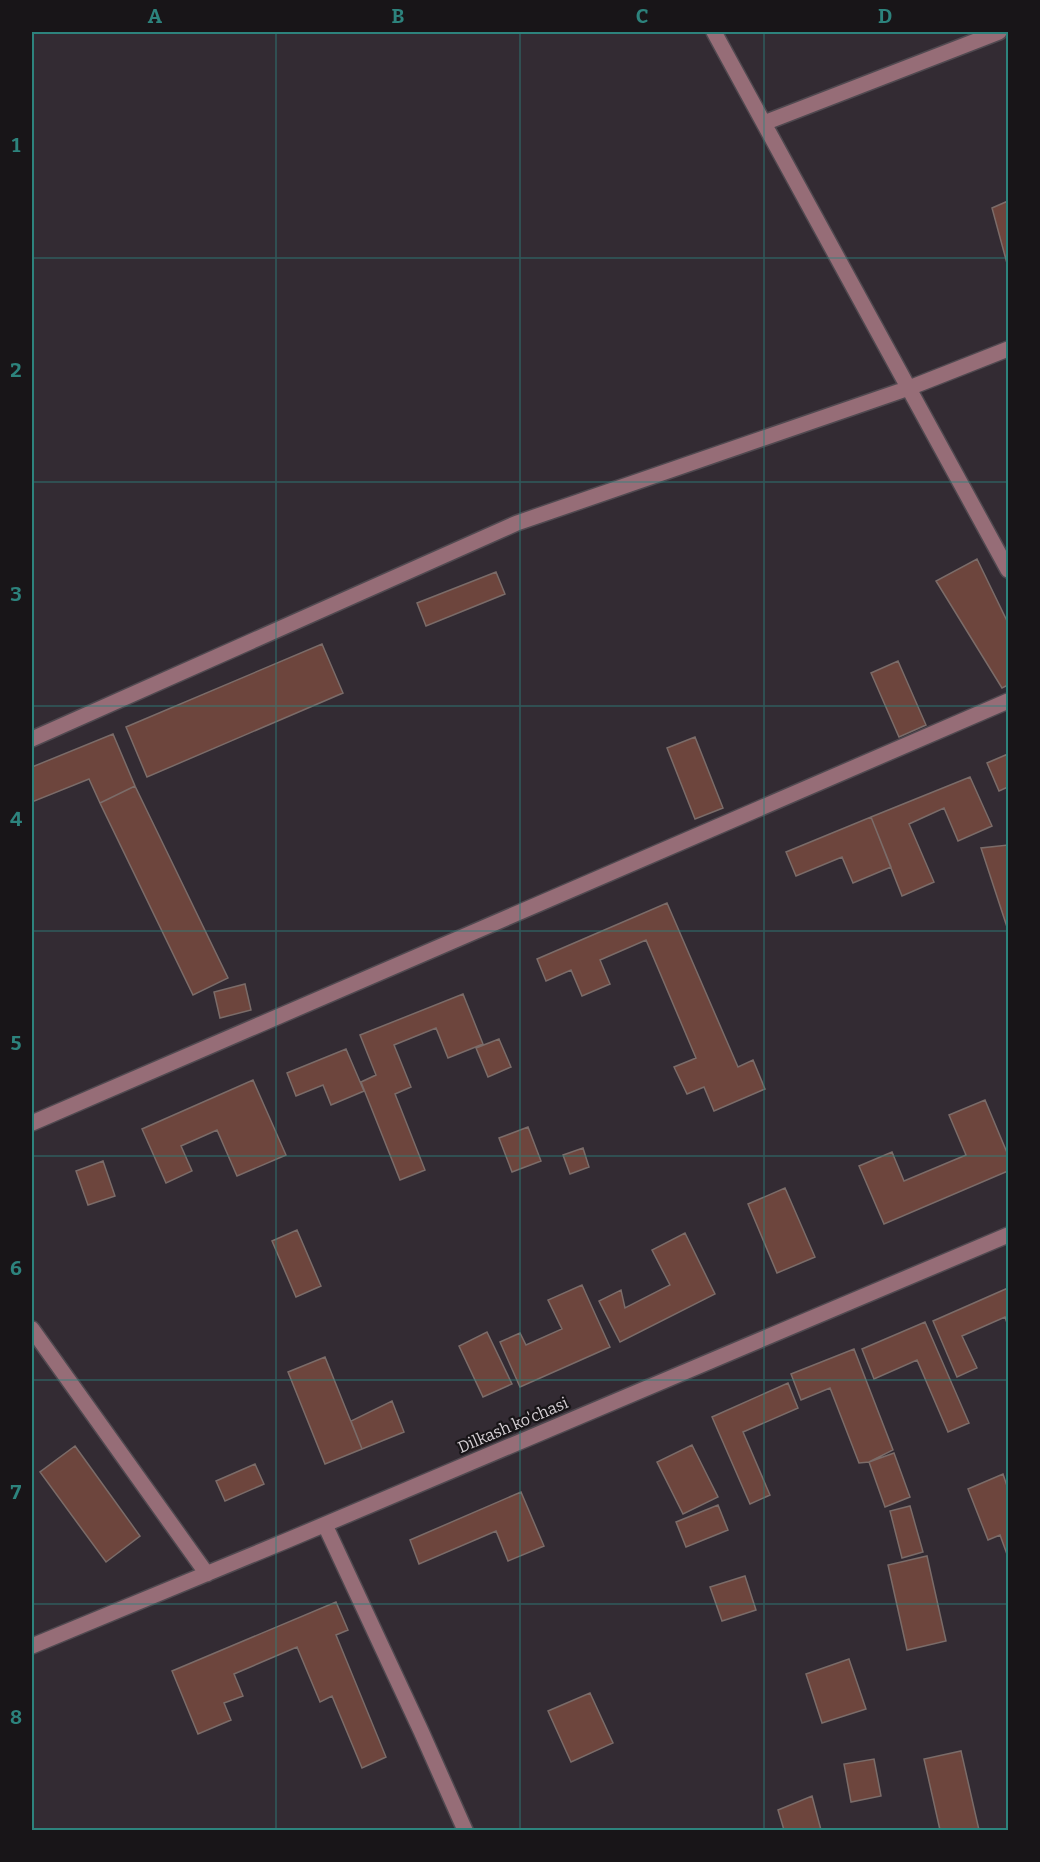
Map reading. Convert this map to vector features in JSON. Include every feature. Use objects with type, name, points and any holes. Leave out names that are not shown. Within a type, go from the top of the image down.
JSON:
[{"type":"street","points":[[714,32],[1008,570]]},
{"type":"street","points":[[764,123],[999,32]]},
{"type":"street","points":[[32,739],[517,523],[909,388],[1008,350]]},
{"type":"street","points":[[32,1123],[1008,700]]},
{"type":"street","name":"Dilkash ko'chasi","points":[[32,1646],[325,1525],[1008,1235]]},
{"type":"street","points":[[32,1329],[207,1574]]},
{"type":"street","points":[[325,1525],[465,1830]]},
{"type":"building","points":[[1008,201],[1008,267],[992,208]]},
{"type":"building","points":[[977,559],[1008,623],[1008,685],[1002,688],[936,581]]},
{"type":"building","points":[[496,572],[505,594],[426,626],[417,603]]},
{"type":"building","points":[[322,644],[343,693],[147,777],[126,727]]},
{"type":"building","points":[[898,661],[926,725],[899,737],[871,673]]},
{"type":"building","points":[[113,734],[135,786],[100,803],[89,779],[32,802],[32,767]]},
{"type":"building","points":[[695,737],[723,808],[695,819],[667,748]]},
{"type":"building","points":[[1008,754],[1008,787],[999,791],[987,763]]},
{"type":"building","points":[[970,777],[992,826],[958,841],[944,808],[909,824],[934,882],[902,896],[871,817]]},
{"type":"building","points":[[135,786],[228,978],[193,995],[100,803]]},
{"type":"building","points":[[871,817],[891,867],[853,883],[842,857],[796,876],[786,852]]},
{"type":"building","points":[[1008,845],[1008,930],[981,848]]},
{"type":"building","points":[[667,903],[738,1067],[753,1060],[765,1089],[714,1111],[704,1087],[687,1094],[674,1067],[696,1058],[646,940],[600,960],[610,984],[582,996],[571,970],[546,981],[537,959]]},
{"type":"building","points":[[245,984],[251,1010],[220,1018],[214,992]]},
{"type":"building","points":[[463,994],[483,1044],[448,1058],[436,1028],[394,1045],[411,1087],[395,1094],[425,1170],[400,1180],[361,1082],[376,1075],[360,1035]]},
{"type":"building","points":[[499,1039],[511,1067],[488,1077],[476,1048]]},
{"type":"building","points":[[346,1049],[364,1091],[331,1105],[323,1085],[296,1096],[287,1073]]},
{"type":"building","points":[[253,1080],[286,1155],[237,1176],[217,1130],[181,1146],[192,1171],[166,1183],[142,1129]]},
{"type":"building","points":[[985,1100],[1008,1155],[1008,1171],[884,1224],[859,1166],[892,1152],[904,1181],[966,1155],[949,1115]]},
{"type":"building","points":[[528,1127],[541,1161],[512,1172],[499,1138]]},
{"type":"building","points":[[583,1148],[589,1167],[570,1174],[563,1155]]},
{"type":"building","points":[[103,1161],[115,1196],[88,1205],[76,1171]]},
{"type":"building","points":[[785,1188],[815,1257],[777,1273],[748,1204]]},
{"type":"building","points":[[297,1230],[321,1286],[296,1297],[272,1241]]},
{"type":"building","points":[[685,1233],[715,1294],[620,1342],[599,1301],[621,1290],[625,1308],[670,1285],[652,1250]]},
{"type":"building","points":[[582,1285],[610,1347],[520,1387],[500,1342],[520,1333],[526,1345],[562,1329],[548,1300]]},
{"type":"building","points":[[1008,1288],[1008,1326],[1005,1317],[962,1336],[977,1368],[957,1377],[933,1321]]},
{"type":"building","points":[[925,1322],[969,1423],[948,1432],[917,1360],[874,1379],[862,1349]]},
{"type":"building","points":[[487,1332],[512,1384],[483,1397],[459,1346]]},
{"type":"building","points":[[854,1349],[893,1450],[869,1462],[859,1463],[830,1388],[801,1400],[791,1374]]},
{"type":"building","points":[[325,1357],[362,1449],[325,1464],[288,1372]]},
{"type":"building","points":[[788,1383],[798,1408],[743,1432],[770,1495],[750,1504],[712,1417]]},
{"type":"building","points":[[392,1401],[404,1432],[362,1449],[351,1421]]},
{"type":"building","points":[[692,1445],[718,1497],[683,1514],[657,1462]]},
{"type":"building","points":[[75,1446],[140,1536],[106,1562],[40,1472]]},
{"type":"building","points":[[894,1453],[910,1497],[885,1507],[869,1462]]},
{"type":"building","points":[[255,1464],[264,1484],[225,1501],[216,1481]]},
{"type":"building","points":[[1003,1474],[1008,1489],[1008,1557],[1000,1535],[988,1540],[968,1489]]},
{"type":"building","points":[[521,1492],[544,1546],[508,1561],[496,1531],[419,1564],[410,1540]]},
{"type":"building","points":[[718,1505],[728,1530],[686,1547],[676,1522]]},
{"type":"building","points":[[910,1506],[923,1552],[902,1558],[890,1511]]},
{"type":"building","points":[[927,1556],[946,1641],[907,1650],[888,1565]]},
{"type":"building","points":[[745,1576],[756,1610],[722,1621],[710,1587]]},
{"type":"building","points":[[336,1602],[348,1630],[336,1635],[386,1757],[362,1768],[332,1696],[320,1702],[297,1647],[234,1674],[243,1696],[224,1703],[231,1720],[198,1734],[172,1671]]},
{"type":"building","points":[[849,1659],[866,1709],[822,1723],[806,1674]]},
{"type":"building","points":[[590,1693],[613,1743],[571,1762],[548,1711]]},
{"type":"building","points":[[961,1751],[979,1830],[940,1830],[924,1759]]},
{"type":"building","points":[[874,1759],[881,1796],[851,1802],[844,1764]]},
{"type":"building","points":[[812,1796],[821,1830],[784,1830],[778,1810]]}]
